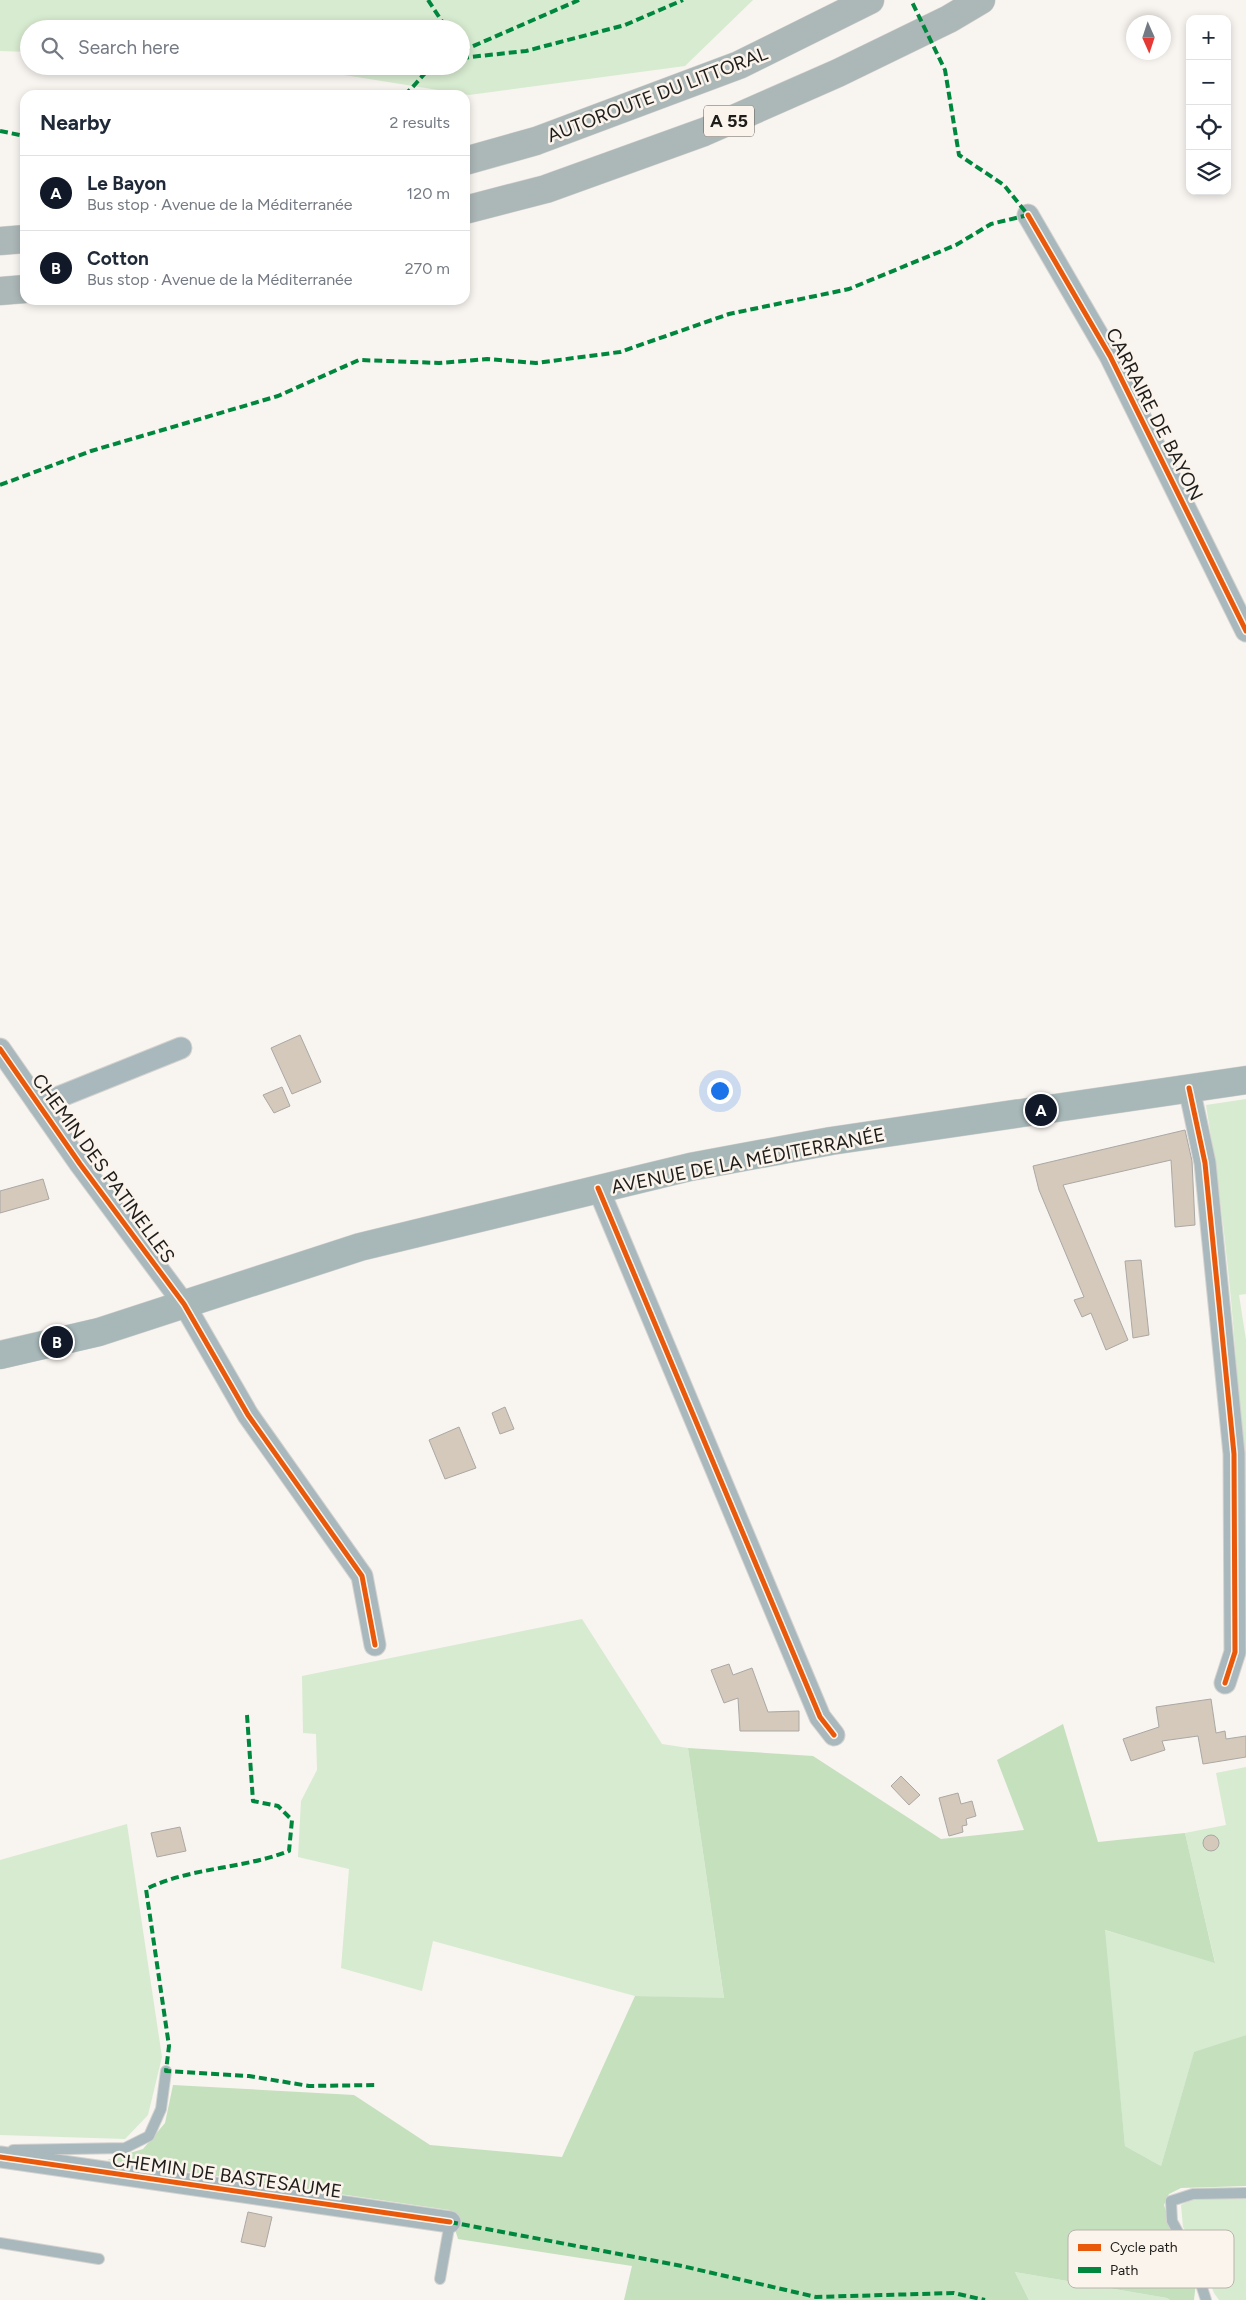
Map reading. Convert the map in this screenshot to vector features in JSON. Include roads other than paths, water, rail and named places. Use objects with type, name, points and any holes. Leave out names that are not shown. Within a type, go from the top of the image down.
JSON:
[{"type":"highway","name":"AUTOROUTE DU LITTORAL","points":[[470,160],[536,141],[739,65],[870,0]]},
{"type":"highway","name":"A 55","points":[[470,209],[546,189],[704,132],[838,73],[949,19],[981,0]]},
{"type":"highway","points":[[0,241],[20,239]]},
{"type":"highway","points":[[0,291],[20,289]]},
{"type":"main road","name":"AVENUE DE LA MÉDITERRANÉE","points":[[0,1355],[99,1332],[360,1247],[690,1167],[831,1141],[1246,1080]]},
{"type":"street","name":"CARRAIRE DE BAYON","points":[[1028,215],[1110,356],[1246,631]]},
{"type":"street","points":[[39,1105],[181,1048]]},
{"type":"street","name":"CHEMIN DES PATINELLES","points":[[0,1049],[184,1304],[248,1416],[362,1576],[375,1645]]},
{"type":"street","points":[[1189,1088],[1205,1163],[1234,1454],[1235,1652],[1225,1683]]},
{"type":"street","points":[[598,1188],[820,1717],[834,1735]]},
{"type":"street","name":"CHEMIN DE BASTESAUME","points":[[0,2157],[450,2222]]},
{"type":"lane","points":[[0,2151],[125,2148],[149,2136],[161,2109],[166,2071]]},
{"type":"lane","points":[[1177,2230],[1172,2220],[1171,2201],[1192,2194],[1246,2193]]},
{"type":"lane","points":[[440,2279],[450,2222]]},
{"type":"lane","points":[[0,2243],[99,2259]]},
{"type":"lane","points":[[1202,2288],[1206,2300]]},
{"type":"place","name":"Le Bayon","points":[[1041,1110]]},
{"type":"place","name":"Cotton","points":[[57,1342]]}]
